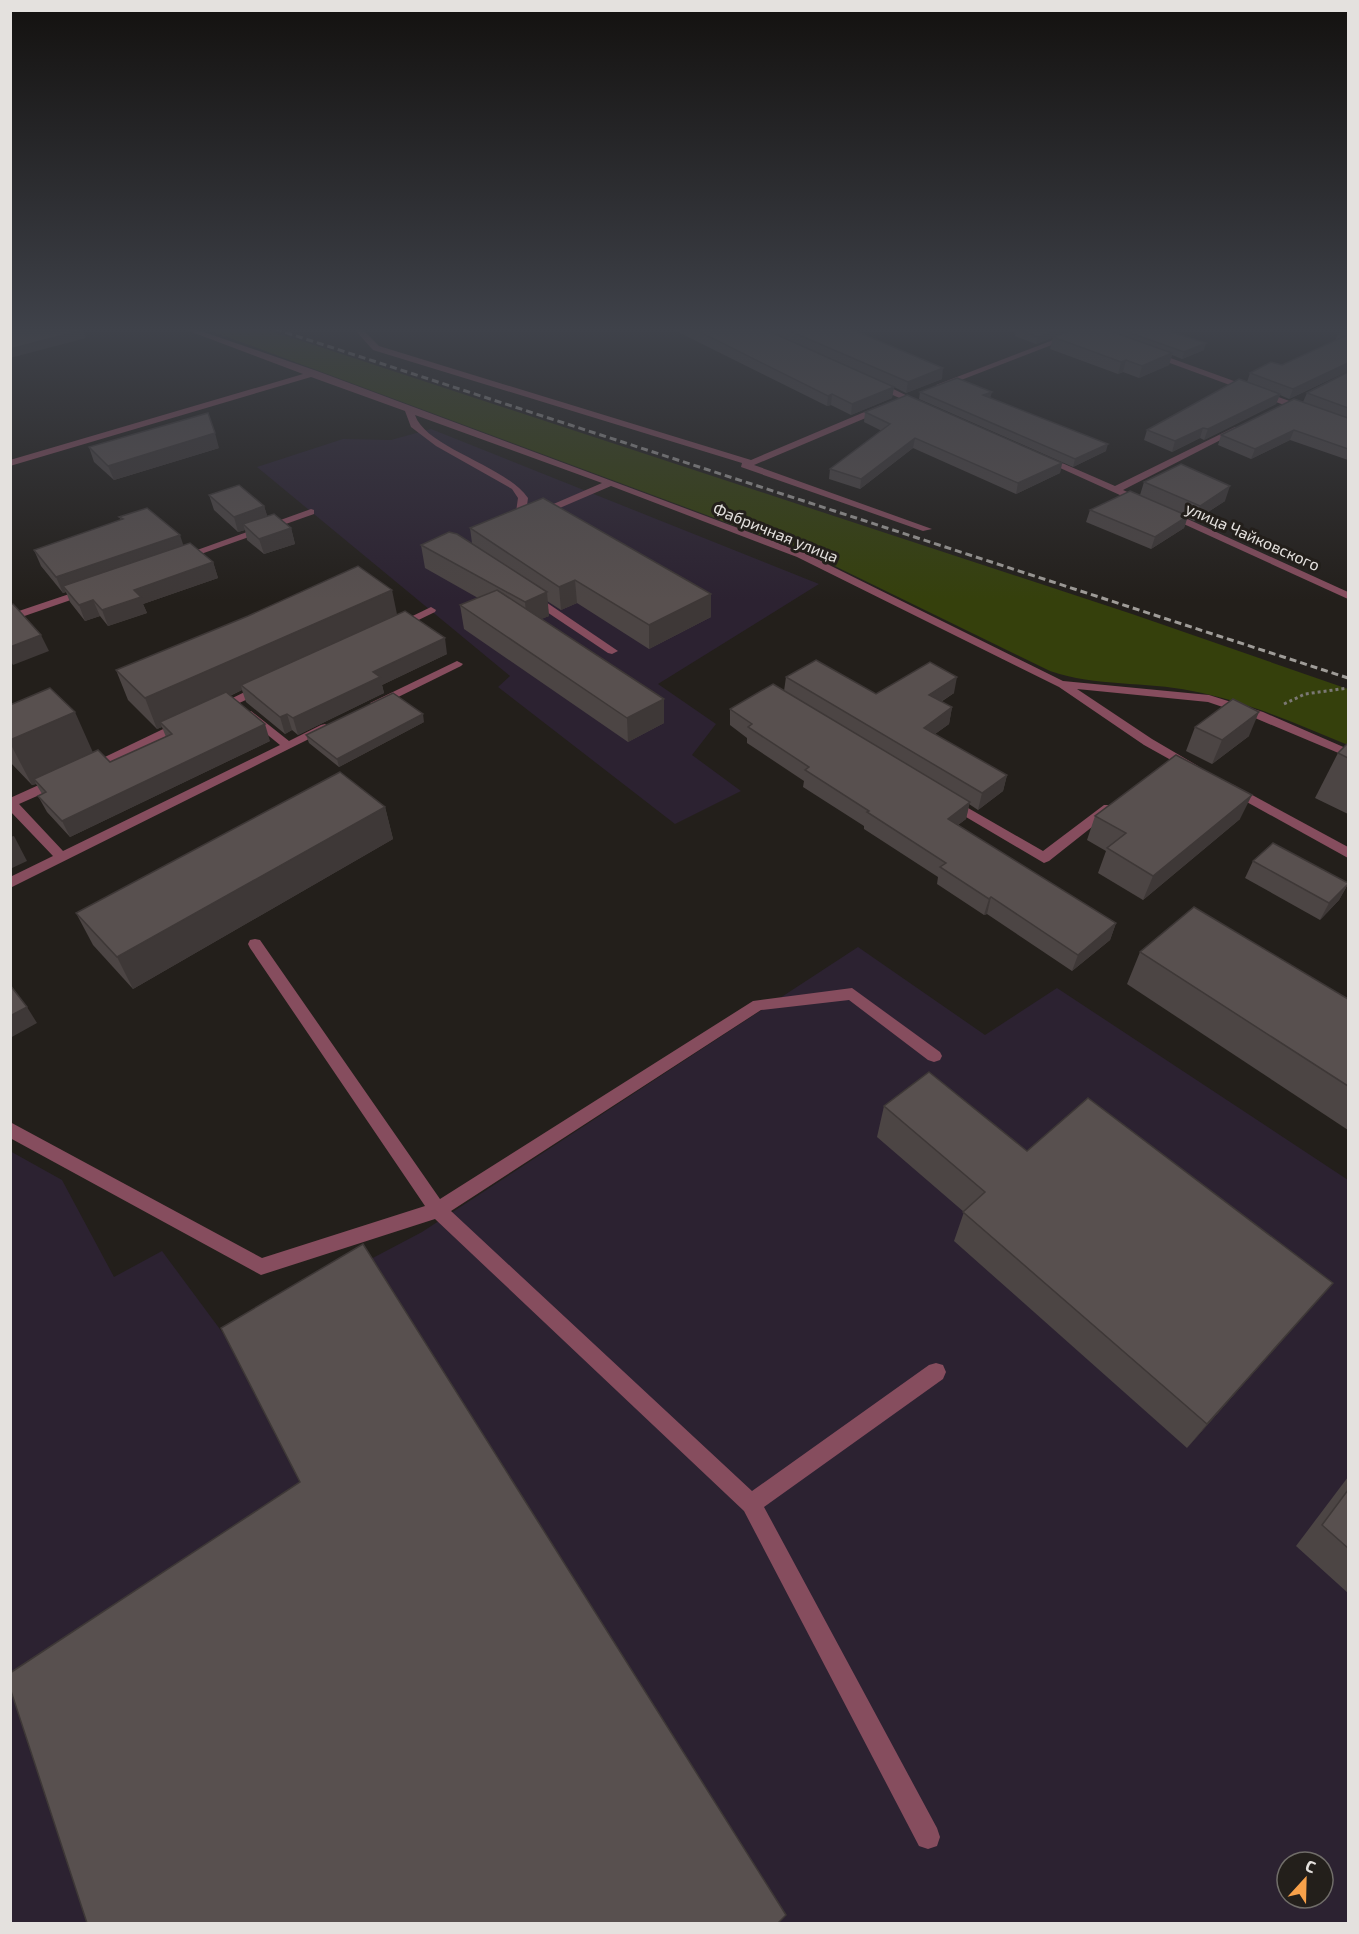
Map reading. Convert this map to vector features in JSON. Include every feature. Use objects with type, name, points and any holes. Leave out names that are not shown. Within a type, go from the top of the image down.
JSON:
[{"type":"street","points":[[10,463],[159,419]]},
{"type":"street","points":[[412,419],[414,425],[439,444],[515,487],[523,498],[521,513],[505,528],[611,483]]},
{"type":"street","name":"Фабричная улица","points":[[437,419],[801,555],[1060,684],[1209,699],[1259,715],[1348,753]]},
{"type":"street","points":[[609,419],[752,463]]},
{"type":"street","points":[[856,419],[744,465],[927,529]]},
{"type":"street","points":[[1114,490],[1249,424]]},
{"type":"street","points":[[1038,456],[1146,504]]},
{"type":"street","name":"улица Чайковского","points":[[1157,509],[1348,596]]},
{"type":"street","points":[[166,563],[311,512]]},
{"type":"street","points":[[10,618],[100,586]]},
{"type":"street","points":[[526,594],[612,651]]},
{"type":"street","points":[[390,629],[431,610]]},
{"type":"street","points":[[362,710],[457,664]]},
{"type":"street","points":[[62,858],[11,803],[275,682]]},
{"type":"street","points":[[1060,684],[1171,760],[1211,777],[1348,853]]},
{"type":"street","points":[[234,701],[288,746]]},
{"type":"street","points":[[10,883],[341,720]]},
{"type":"street","points":[[942,796],[1044,858],[1119,800]]},
{"type":"street","points":[[255,944],[438,1210],[751,1504],[928,1837]]},
{"type":"street","points":[[10,1129],[261,1267],[438,1210],[758,1005],[852,994],[934,1056]]},
{"type":"street","points":[[751,1504],[936,1372]]},
{"type":"path","points":[[1259,715],[1305,694],[1348,687]]},
{"type":"shaded area","points":[[431,429],[819,584],[658,684],[716,724],[692,755],[741,791],[675,824],[498,687],[510,676],[257,467],[343,439],[391,440]]},
{"type":"shaded area","points":[[858,947],[985,1035],[1057,988],[1348,1180],[1348,1923],[11,1923],[10,1151],[62,1180],[114,1277],[162,1251],[225,1336],[422,1232]]},
{"type":"green space","points":[[449,419],[539,419],[1132,614],[1348,689],[1348,745],[1271,714],[1212,695],[1174,688],[1103,682],[1050,671],[806,552]]},
{"type":"building","points":[[186,419],[210,419],[215,433],[108,466],[89,447]]},
{"type":"building","points":[[880,419],[962,419],[1062,463],[1018,483],[915,438],[861,479],[830,469],[890,424]]},
{"type":"building","points":[[983,419],[1045,419],[1108,444],[1075,459]]},
{"type":"building","points":[[1166,419],[1228,419],[1175,441],[1147,430]]},
{"type":"building","points":[[1253,419],[1348,419],[1348,449],[1294,430],[1255,449],[1221,435]]},
{"type":"building","points":[[1181,464],[1230,486],[1200,506],[1144,482]]},
{"type":"building","points":[[239,485],[264,506],[234,517],[209,495]]},
{"type":"building","points":[[1130,491],[1188,516],[1155,537],[1090,510]]},
{"type":"building","points":[[543,498],[711,594],[649,625],[575,580],[559,587],[470,528]]},
{"type":"building","points":[[147,508],[180,535],[56,577],[34,550],[123,519],[119,517]]},
{"type":"building","points":[[274,514],[291,528],[259,539],[243,524]]},
{"type":"building","points":[[449,532],[457,534],[547,592],[525,602],[421,545]]},
{"type":"building","points":[[190,543],[213,562],[134,590],[141,597],[102,610],[93,600],[79,605],[63,586]]},
{"type":"building","points":[[358,566],[392,590],[145,698],[116,670],[248,616]]},
{"type":"building","points":[[497,590],[664,699],[627,718],[460,605]]},
{"type":"building","points":[[13,604],[41,635],[10,647],[10,605]]},
{"type":"building","points":[[405,611],[445,638],[373,672],[380,677],[293,718],[287,714],[280,717],[241,685]]},
{"type":"building","points":[[816,660],[876,694],[930,662],[957,677],[929,695],[952,707],[924,728],[1007,775],[982,793],[786,677]]},
{"type":"building","points":[[773,684],[970,802],[948,819],[1116,923],[1078,955],[991,897],[989,899],[940,867],[946,863],[805,770],[809,767],[748,727],[752,724],[730,709]]},
{"type":"building","points":[[50,688],[75,712],[10,740],[10,705]]},
{"type":"building","points":[[226,692],[265,724],[62,821],[38,796],[46,792],[34,779],[98,750],[110,762],[172,734],[160,722]]},
{"type":"building","points":[[393,693],[423,714],[337,759],[306,735]]},
{"type":"building","points":[[1233,699],[1259,712],[1222,740],[1195,727]]},
{"type":"building","points":[[1348,743],[1348,758],[1338,753]]},
{"type":"building","points":[[1176,755],[1252,795],[1153,876],[1107,848],[1126,833],[1095,816]]},
{"type":"building","points":[[340,772],[385,807],[117,957],[76,913]]},
{"type":"building","points":[[1273,843],[1348,884],[1329,903],[1253,861]]},
{"type":"building","points":[[1194,907],[1348,999],[1348,1086],[1140,952]]},
{"type":"building","points":[[10,985],[27,1007],[10,1016]]},
{"type":"building","points":[[929,1072],[1027,1151],[1088,1098],[1333,1283],[1207,1424],[963,1212],[985,1192],[884,1106]]},
{"type":"building","points":[[363,1244],[786,1915],[778,1923],[87,1923],[10,1688],[10,1673],[300,1482],[221,1328]]},
{"type":"building","points":[[1348,1490],[1348,1548],[1322,1525]]},
{"type":"railway","points":[[552,419],[1348,678]]}]
